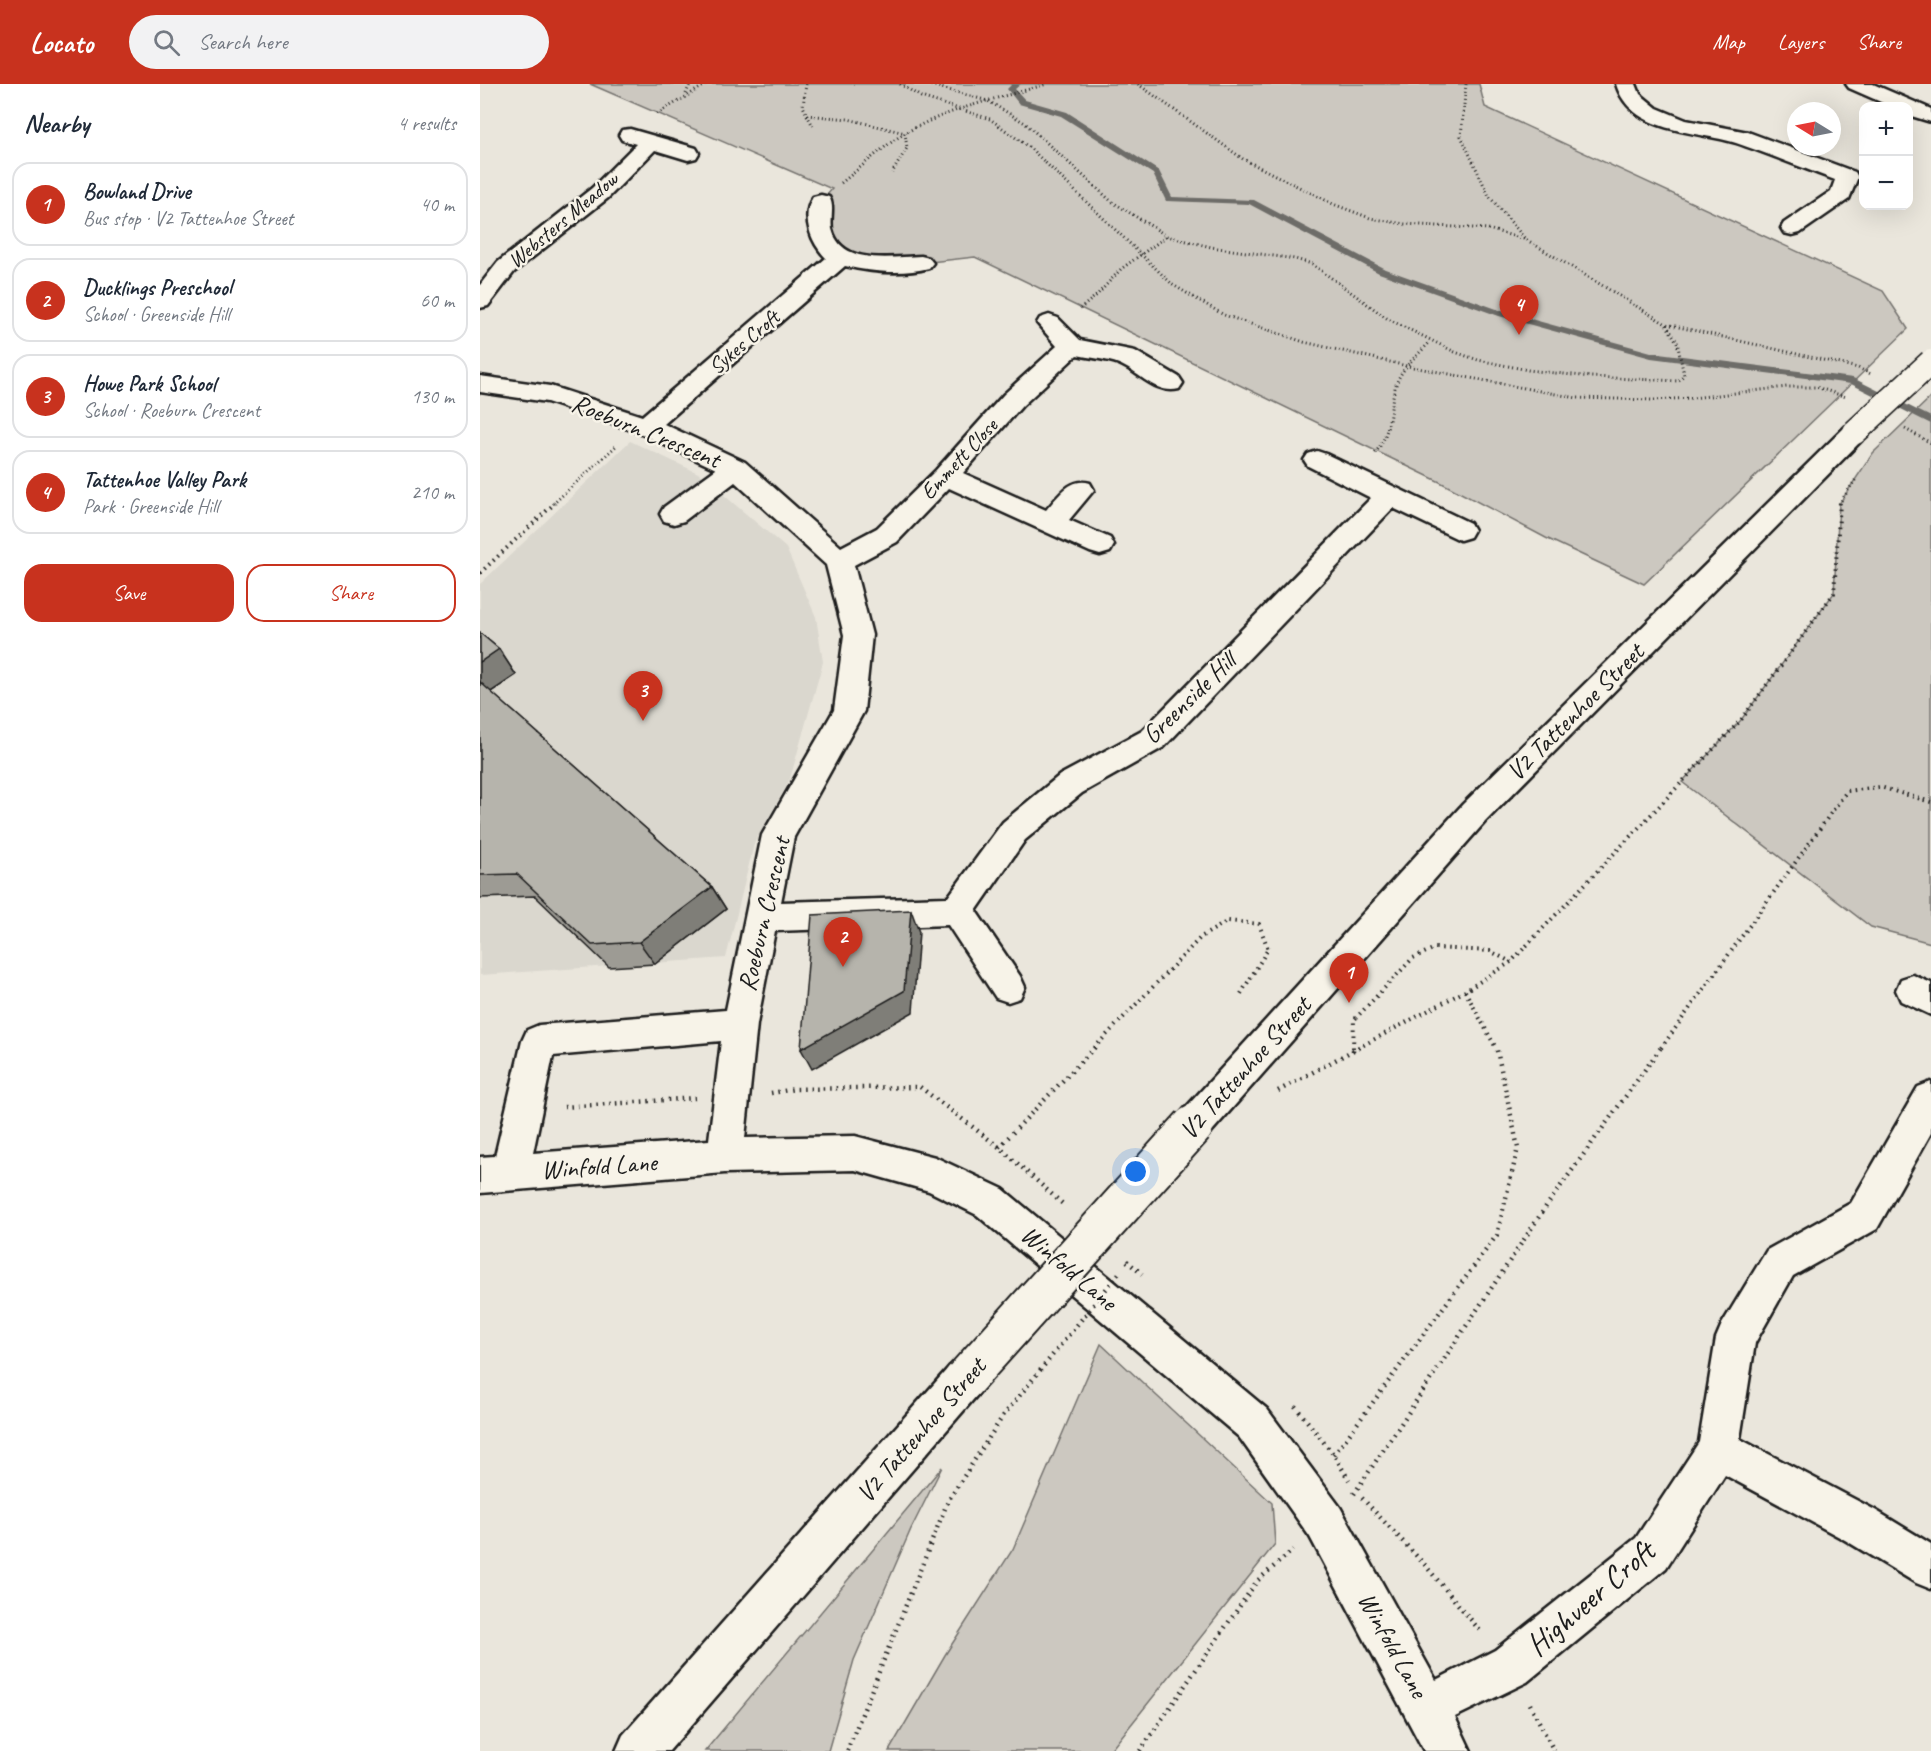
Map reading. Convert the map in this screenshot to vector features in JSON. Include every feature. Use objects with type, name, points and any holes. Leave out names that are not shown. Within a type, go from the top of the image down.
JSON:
[{"type":"street","points":[[1626,84],[1630,97],[1649,113],[1680,125],[1740,137],[1765,145],[1847,177],[1841,194],[1792,228]]},
{"type":"street","points":[[1856,84],[1879,89],[1899,102]]},
{"type":"street","points":[[1913,109],[1931,116]]},
{"type":"street","points":[[640,138],[688,153]]},
{"type":"street","name":"Websters Meadow","points":[[480,301],[506,267],[600,193],[640,138]]},
{"type":"street","points":[[821,202],[818,220],[820,237],[828,249],[841,258],[874,264],[921,263]]},
{"type":"street","name":"Sykes Croft","points":[[646,426],[841,258]]},
{"type":"street","points":[[1049,323],[1072,346],[1126,357],[1170,383]]},
{"type":"street","name":"Emmett Close","points":[[839,561],[887,535],[945,476],[1013,400],[1072,346]]},
{"type":"street","name":"V2 Tattenhoe Street","points":[[639,1751],[964,1380],[1474,813],[1855,432],[1931,362]]},
{"type":"street","name":"Roeburn Crescent","points":[[480,384],[550,394],[646,426],[736,468],[839,561],[858,635],[849,711],[778,835],[740,1024],[725,1156]]},
{"type":"street","points":[[1317,460],[1388,497],[1460,530]]},
{"type":"street","points":[[674,514],[736,468]]},
{"type":"street","points":[[945,476],[1100,545]]},
{"type":"street","points":[[1051,522],[1081,490]]},
{"type":"street","name":"Greenside Hill","points":[[957,911],[1014,831],[1071,784],[1153,739],[1388,497]]},
{"type":"street","points":[[761,917],[957,911],[1008,987]]},
{"type":"street","points":[[495,1174],[538,1041],[740,1024]]},
{"type":"street","name":"Highveer Croft","points":[[1427,1708],[1510,1666],[1651,1554],[1718,1449],[1736,1338],[1780,1263],[1863,1216],[1931,1099]]},
{"type":"street","name":"Winfold Lane","points":[[495,1174],[725,1156],[855,1153],[935,1175],[990,1202],[1253,1422],[1325,1522],[1427,1708],[1448,1751]]},
{"type":"street","points":[[1718,1449],[1860,1525],[1931,1568]]},
{"type":"path","points":[[686,95],[690,84]]},
{"type":"path","points":[[640,138],[639,126],[707,84]]},
{"type":"path","points":[[806,84],[803,106],[813,126]]},
{"type":"path","points":[[900,84],[921,96],[990,119],[1030,148],[1139,256],[1173,285],[1224,315],[1304,342],[1407,366],[1577,398],[1682,399],[1724,396],[1753,389],[1787,387],[1816,387],[1845,396]]},
{"type":"path","points":[[927,84],[988,102],[1025,123],[1111,201],[1167,236],[1211,247],[1295,258],[1312,264],[1388,319],[1430,342],[1478,360],[1528,370],[1663,382],[1678,381],[1684,375],[1677,342],[1666,324]]},
{"type":"path","points":[[821,202],[832,189],[905,134],[961,109],[1047,84]]},
{"type":"path","points":[[1138,84],[1243,159],[1333,204],[1370,218],[1404,224],[1488,229],[1527,240],[1666,324],[1858,368]]},
{"type":"path","points":[[1466,84],[1461,136],[1489,196],[1527,240]]},
{"type":"path","points":[[807,115],[848,119],[905,134]]},
{"type":"path","points":[[892,173],[907,148],[905,134]]},
{"type":"path","points":[[1049,323],[1066,318],[1082,307],[1121,269],[1167,236]]},
{"type":"path","points":[[1352,479],[1382,445],[1393,412],[1396,382],[1407,366],[1430,342]]},
{"type":"path","points":[[480,573],[628,435],[646,426]]},
{"type":"path","points":[[1269,1096],[1465,991],[1511,962],[1741,720],[1834,593],[1839,504],[1862,470]]},
{"type":"path","points":[[1140,1751],[1257,1581],[1356,1492],[1547,1205],[1847,791],[1863,786],[1884,786],[1931,801]]},
{"type":"path","points":[[999,1148],[1201,937],[1228,921],[1259,924],[1268,949],[1239,997]]},
{"type":"path","points":[[1353,1051],[1354,1020],[1413,958],[1435,948],[1464,948],[1490,951],[1511,962]]},
{"type":"path","points":[[1334,1455],[1497,1235],[1518,1148],[1496,1046],[1465,991]]},
{"type":"path","points":[[847,1751],[948,1501],[1003,1416],[1132,1258]]},
{"type":"shaded area","points":[[590,84],[1479,84],[1485,107],[1883,291],[1908,329],[1644,584],[1546,538],[1440,482],[975,257],[921,263],[841,258],[821,202],[832,189]]},
{"type":"shaded area","points":[[1931,397],[1931,943],[1871,927],[1682,782],[1741,720],[1834,593],[1839,504],[1873,453]]},
{"type":"shaded area","points":[[630,441],[698,473],[786,548],[816,617],[823,662],[790,779],[754,844],[726,958],[480,975],[480,584]]},
{"type":"shaded area","points":[[1101,1344],[1272,1503],[1275,1544],[1110,1751],[889,1751],[945,1655],[1013,1549]]},
{"type":"shaded area","points":[[942,1467],[911,1529],[854,1660],[828,1751],[705,1751]]},
{"type":"building","points":[[480,633],[499,649],[480,662]]},
{"type":"building","points":[[480,682],[712,887],[639,942],[592,945],[517,874],[480,875]]},
{"type":"building","points":[[911,910],[904,991],[801,1049],[812,915]]},
{"type":"waterway","points":[[1017,84],[1011,89],[1022,102],[1064,114],[1156,173],[1169,199],[1251,202],[1382,271],[1502,314],[1651,355],[1853,381],[1931,421]]},
{"type":"place","name":"Tattenhoe Valley Park","points":[[1519,335]]},
{"type":"place","name":"Howe Park School","points":[[643,721]]},
{"type":"place","name":"Ducklings Preschool","points":[[843,967]]},
{"type":"place","name":"Bowland Drive","points":[[1349,1003]]}]
